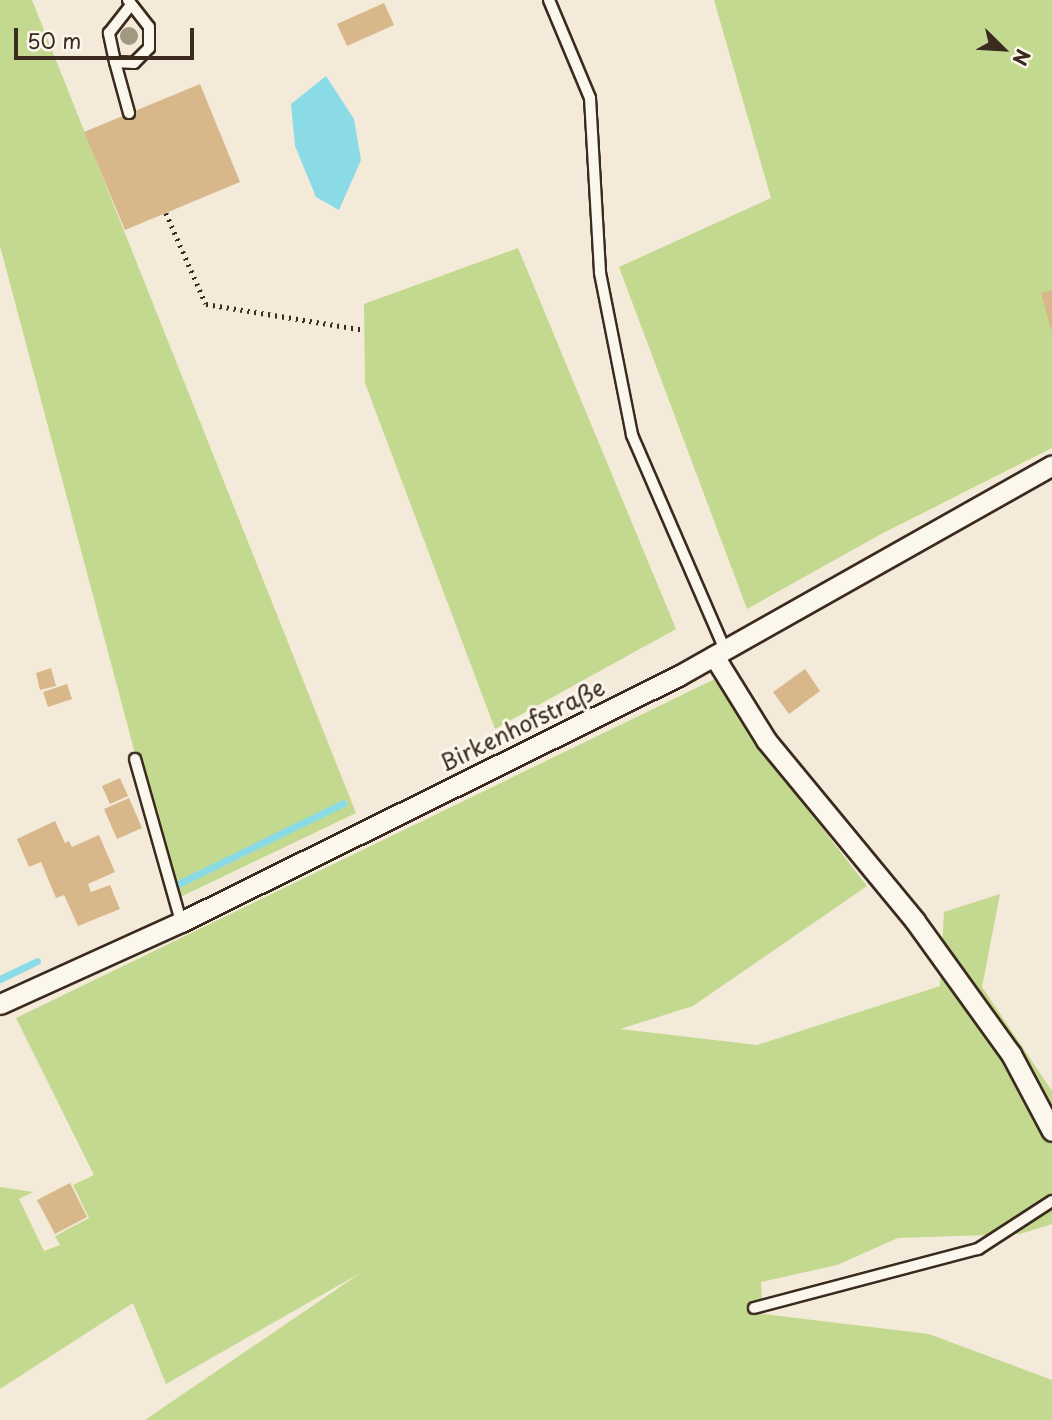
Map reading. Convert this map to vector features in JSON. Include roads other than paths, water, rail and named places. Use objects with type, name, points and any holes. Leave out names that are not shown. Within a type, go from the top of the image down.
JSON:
[{"type":"street","name":"Birkenhofstraße","points":[[0,1004],[181,922],[720,653],[1052,465]]},
{"type":"street","points":[[720,653],[766,740],[915,921],[1011,1054],[1052,1130]]},
{"type":"lane","points":[[549,0],[590,98],[600,273],[632,435],[720,653]]},
{"type":"lane","points":[[115,62],[134,63],[149,48],[149,27],[129,3],[109,33],[115,62],[129,113]]},
{"type":"lane","points":[[135,759],[181,922]]},
{"type":"lane","points":[[754,1308],[978,1250],[1052,1201]]},
{"type":"water","points":[[326,76],[354,119],[361,160],[339,210],[316,197],[295,146],[291,104]]},
{"type":"waterway","points":[[178,884],[343,803]]},
{"type":"waterway","points":[[0,979],[37,961]]}]
